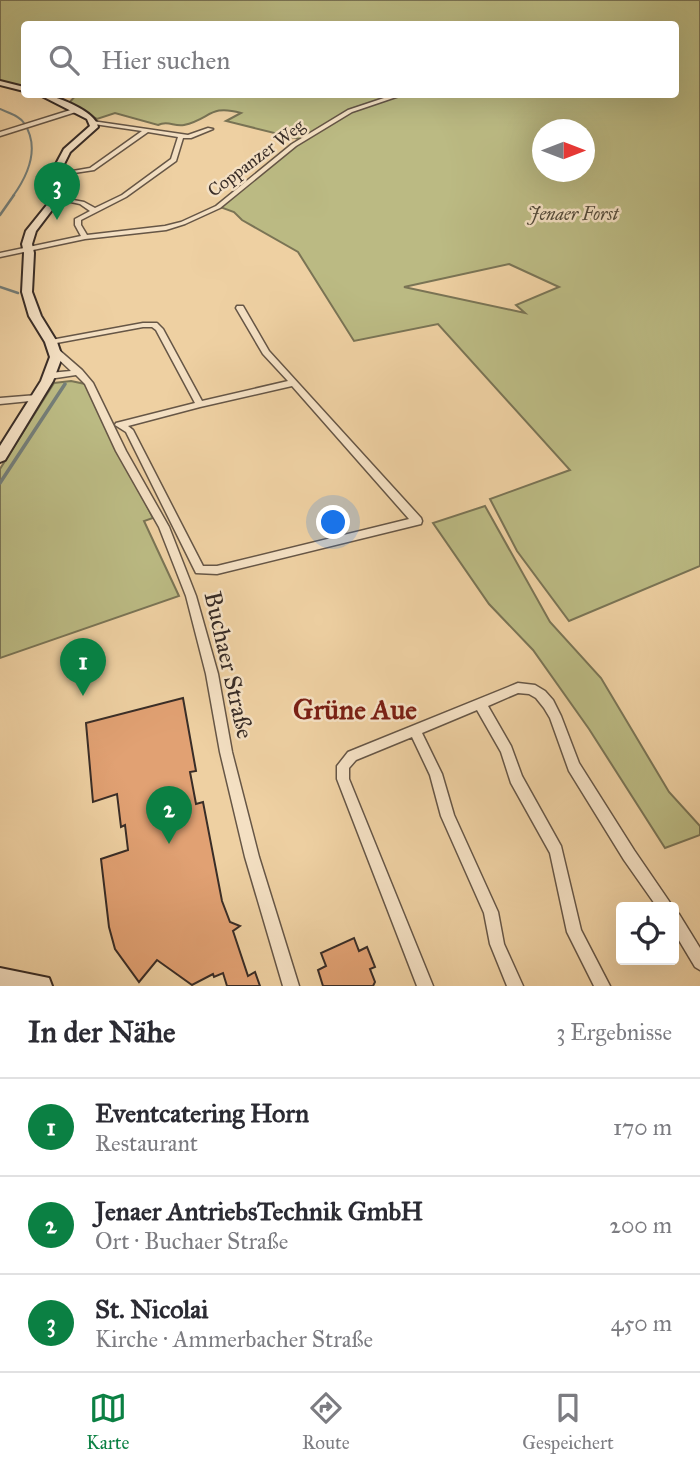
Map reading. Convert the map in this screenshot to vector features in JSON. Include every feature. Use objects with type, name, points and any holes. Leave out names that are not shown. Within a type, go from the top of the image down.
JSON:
[{"type":"main road","points":[[0,83],[21,88]]},
{"type":"main road","points":[[0,457],[49,376],[53,347],[34,316],[27,292],[27,244],[31,231],[67,185],[60,164],[64,154],[94,127],[94,122],[76,110],[50,98]]},
{"type":"main road","points":[[0,979],[41,986]]},
{"type":"street","name":"Coppanzer Weg","points":[[0,255],[85,237],[166,228],[213,210],[294,145],[350,111],[391,98]]},
{"type":"street","points":[[0,134],[24,129],[76,110]]},
{"type":"street","points":[[94,122],[189,137],[210,129]]},
{"type":"street","points":[[63,174],[92,169],[145,132]]},
{"type":"street","points":[[85,237],[78,225],[78,219],[124,196],[174,160],[181,136]]},
{"type":"street","points":[[59,198],[93,210]]},
{"type":"street","points":[[115,426],[292,383],[266,352],[240,309]]},
{"type":"street","points":[[53,347],[154,325],[159,328],[200,404]]},
{"type":"street","name":"Buchaer Straße","points":[[53,347],[89,383],[115,426],[164,527],[191,596],[212,674],[226,752],[252,857],[273,934],[291,986]]},
{"type":"street","points":[[49,376],[79,372]]},
{"type":"street","name":"Buchaer Straße","points":[[115,426],[129,430],[200,570],[217,570],[417,521],[292,383]]},
{"type":"street","points":[[0,401],[37,398]]},
{"type":"street","points":[[425,986],[342,776],[344,766],[352,757],[521,687],[534,690],[542,696],[560,724],[566,753],[574,767],[630,857],[662,902]]},
{"type":"street","points":[[480,704],[507,750],[520,786],[556,851],[574,932],[602,986]]},
{"type":"street","points":[[415,731],[436,774],[448,816],[488,905],[497,944],[515,986]]},
{"type":"street","points":[[679,927],[700,962]]},
{"type":"green space","name":"Jenaer Forst","points":[[0,0],[700,0],[700,566],[569,621],[517,551],[490,499],[570,470],[438,324],[354,341],[298,252],[242,220],[234,212],[220,207],[303,140],[226,121],[241,113],[230,111],[216,111],[184,125],[158,125],[115,113],[97,119],[68,104],[73,98],[679,98],[679,21],[21,21],[21,87],[0,82]],"holes":[[[509,264],[559,287],[516,305],[525,313],[404,287]]]},
{"type":"green space","points":[[71,381],[85,384],[153,518],[144,521],[179,596],[0,658],[0,469],[54,383]]},
{"type":"green space","points":[[485,506],[550,622],[601,678],[669,792],[700,826],[700,835],[665,848],[589,729],[533,650],[489,604],[433,523]]},
{"type":"building","points":[[183,698],[196,771],[190,772],[196,804],[203,802],[222,901],[230,922],[240,926],[233,931],[248,976],[255,972],[260,986],[227,986],[223,973],[214,977],[213,974],[192,985],[157,960],[139,982],[115,949],[109,927],[101,859],[128,850],[125,825],[121,827],[117,794],[93,802],[86,723]]},
{"type":"building","points":[[354,938],[359,951],[367,947],[375,967],[370,969],[375,982],[373,986],[323,986],[318,970],[326,966],[321,953]]},
{"type":"waterway","points":[[0,109],[22,120],[31,142],[30,161],[13,196]]},
{"type":"waterway","points":[[0,215],[14,195]]},
{"type":"waterway","points":[[0,287],[18,293]]},
{"type":"waterway","points":[[0,483],[65,384]]},
{"type":"place","name":"St. Nicolai","points":[[57,220]]},
{"type":"place","name":"Eventcatering Horn","points":[[83,696]]},
{"type":"place","name":"Jenaer AntriebsTechnik GmbH","points":[[169,844]]},
{"type":"district","name":"Grüne Aue","points":[[355,709]]}]
